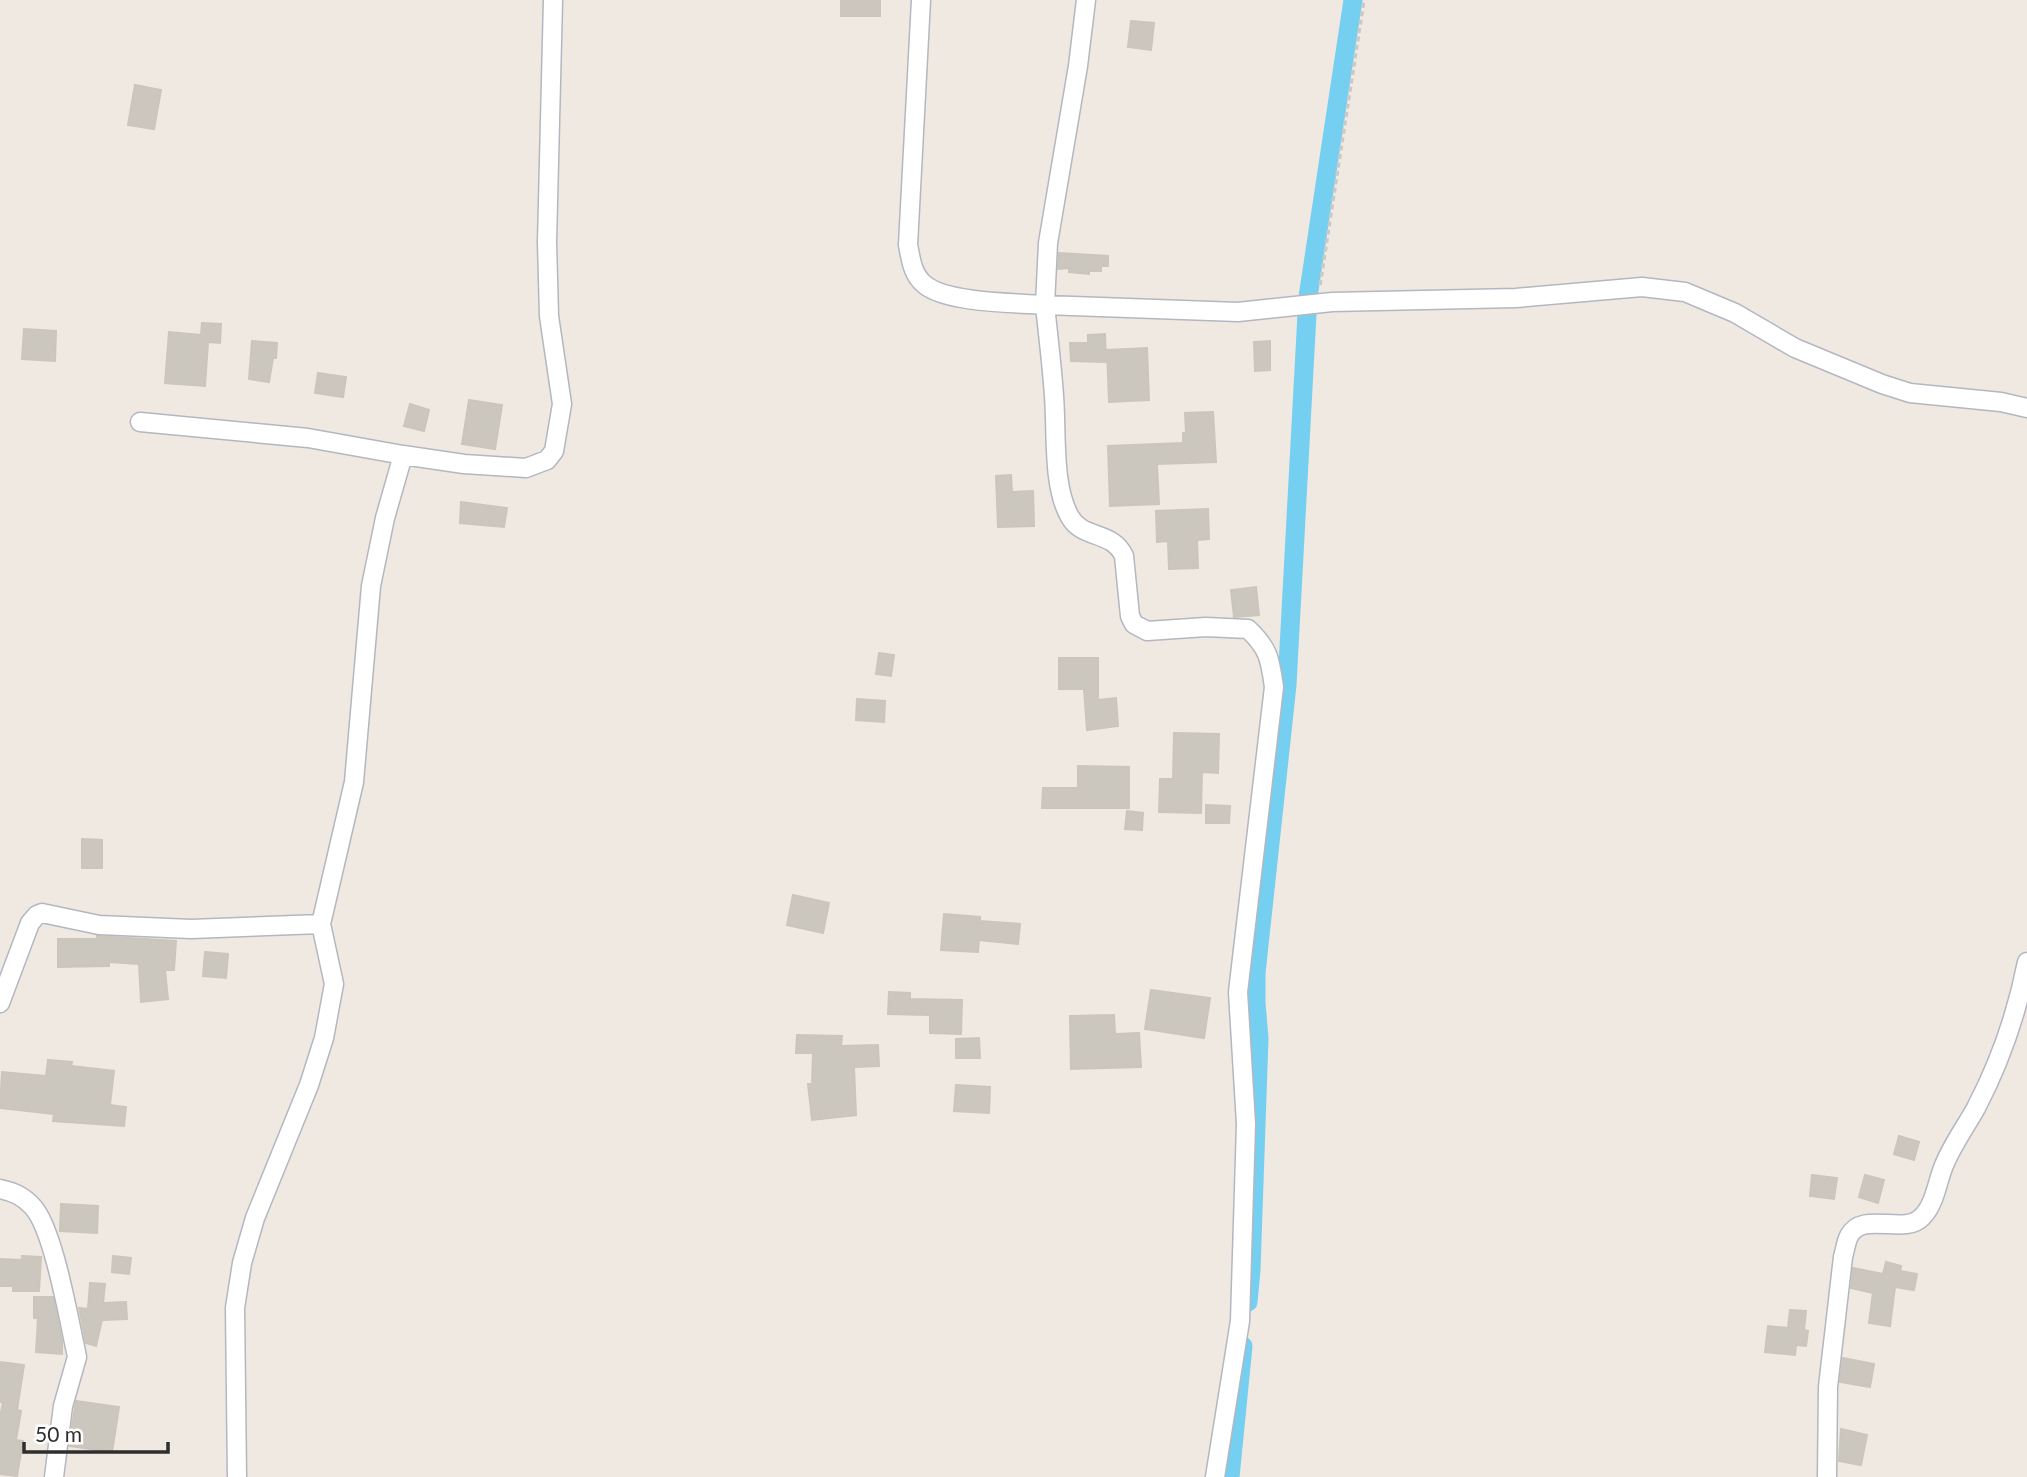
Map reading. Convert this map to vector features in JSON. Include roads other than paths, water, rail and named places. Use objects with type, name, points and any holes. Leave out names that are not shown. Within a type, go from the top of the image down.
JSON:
[{"type":"street","points":[[140,422],[307,438],[464,464],[526,468],[547,460],[554,451],[562,404],[548,292],[553,0]]},
{"type":"street","points":[[921,0],[908,245],[914,273],[925,286],[946,294],[974,300],[1045,305],[1237,312],[1317,304],[1516,299],[1643,287],[1685,292],[1735,313],[1794,348],[1910,393],[2001,402],[2027,408]]},
{"type":"street","points":[[1086,0],[1078,66],[1048,243],[1045,305],[1054,393],[1060,497],[1077,527],[1107,538],[1121,549],[1130,616],[1134,624],[1147,631],[1206,626],[1248,629],[1270,655],[1274,687],[1238,992],[1246,1124],[1240,1321],[1215,1477]]},
{"type":"street","points":[[237,1477],[235,1308],[238,1286],[255,1218],[309,1085],[324,1038],[334,984],[321,924],[354,782],[372,586],[385,518],[403,455]]},
{"type":"street","points":[[0,1003],[30,923],[42,913],[99,925],[191,929],[321,924]]},
{"type":"street","points":[[1827,1477],[1828,1387],[1843,1257],[1848,1237],[1854,1230],[1867,1224],[1913,1224],[1923,1217],[1932,1202],[1945,1163],[1977,1107],[2002,1053],[2021,994],[2027,962]]},
{"type":"street","points":[[0,1189],[18,1193],[35,1209],[49,1238],[77,1357],[63,1406],[54,1477]]},
{"type":"waterway","points":[[1308,297],[1353,0]]},
{"type":"waterway","points":[[1248,1302],[1259,1038],[1256,973],[1287,685],[1307,314]]},
{"type":"waterway","points":[[1230,1477],[1243,1346]]}]
